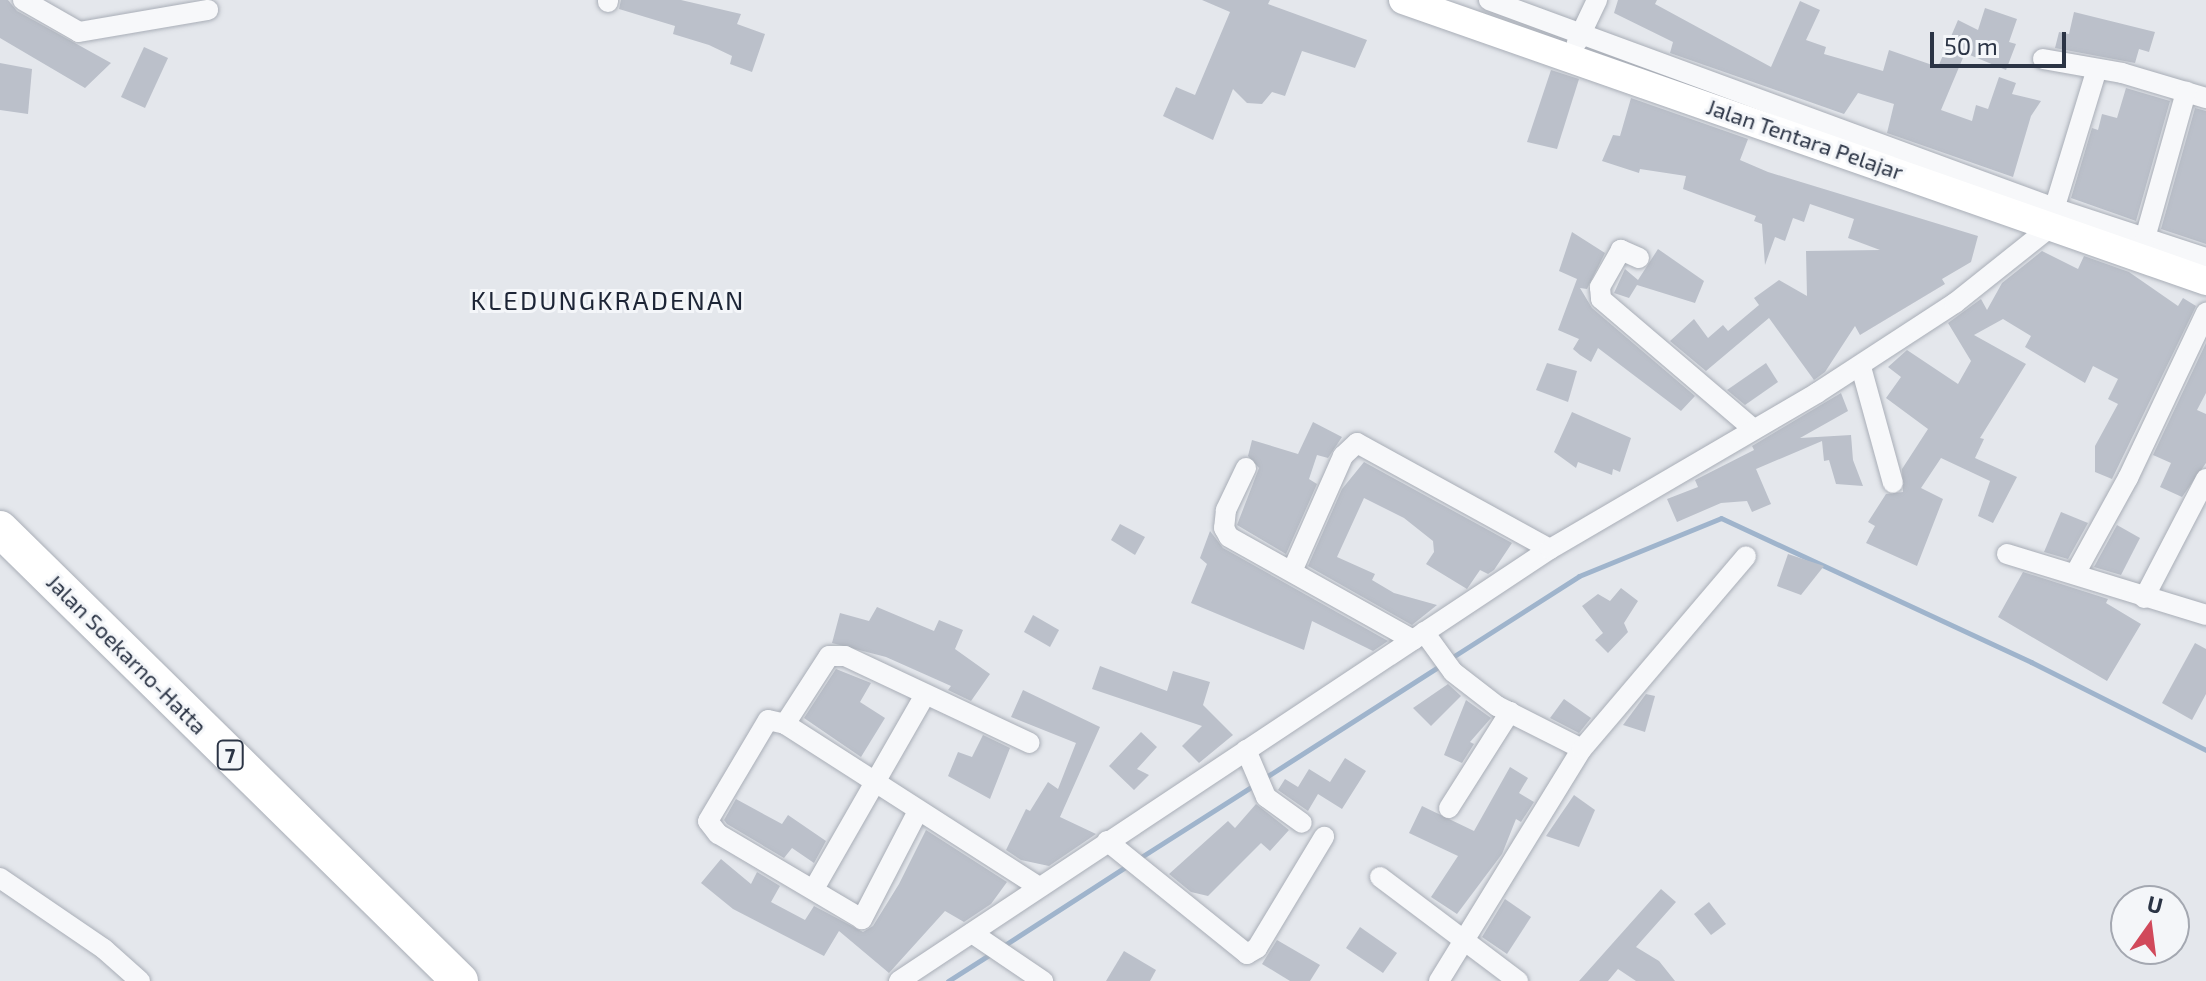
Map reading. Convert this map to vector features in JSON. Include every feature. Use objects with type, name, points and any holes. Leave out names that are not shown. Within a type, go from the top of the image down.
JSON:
[{"type":"highway","name":"Jalan Soekarno-Hatta","points":[[0,529],[460,981]]},
{"type":"main road","name":"Jalan Tentara Pelajar","points":[[1403,0],[1576,45],[2052,219],[2206,281]]},
{"type":"street","points":[[23,0],[79,32],[208,10]]},
{"type":"street","points":[[1489,0],[1576,45],[1597,0]]},
{"type":"street","points":[[2043,59],[2097,69],[2196,95],[2145,238]]},
{"type":"street","points":[[899,981],[1107,841],[1250,757],[1419,636],[1550,549],[1751,427],[1861,367],[1955,303],[2052,219],[2097,69]]},
{"type":"street","points":[[2052,219],[2145,238],[2206,258]]},
{"type":"street","points":[[1639,258],[1621,250],[1600,287],[1601,299],[1751,427]]},
{"type":"street","points":[[2075,574],[2128,478],[2206,313]]},
{"type":"street","points":[[1861,367],[1893,483]]},
{"type":"street","points":[[1293,569],[1343,456],[1357,443],[1550,549]]},
{"type":"street","points":[[1246,468],[1226,510],[1224,528],[1229,537],[1419,636],[1439,653],[1453,672],[1510,712],[1582,749]]},
{"type":"street","points":[[2144,598],[2206,479]]},
{"type":"street","points":[[2007,554],[2206,615]]},
{"type":"street","points":[[1439,981],[1582,749],[1746,556]]},
{"type":"street","points":[[785,724],[829,656],[845,656],[1030,743]]},
{"type":"street","points":[[815,887],[925,695]]},
{"type":"street","points":[[1449,808],[1510,712]]},
{"type":"street","points":[[918,811],[865,918],[856,918],[815,887],[718,834],[708,821],[768,720],[785,724],[1039,887]]},
{"type":"street","points":[[1250,757],[1265,786],[1266,797],[1302,823]]},
{"type":"street","points":[[1107,841],[1247,954],[1257,948],[1324,837]]},
{"type":"street","points":[[1380,877],[1518,981]]},
{"type":"street","points":[[0,878],[104,949],[140,981]]},
{"type":"street","points":[[972,933],[1043,981]]},
{"type":"building","points":[[0,0],[8,0],[17,11],[111,63],[85,88],[0,38]]},
{"type":"building","points":[[621,0],[681,0],[741,14],[737,24],[765,34],[752,72],[730,64],[732,56],[673,34],[675,26],[619,9]]},
{"type":"building","points":[[1202,0],[1270,0],[1268,4],[1367,40],[1355,68],[1302,51],[1285,96],[1272,92],[1262,104],[1247,103],[1233,89],[1213,140],[1163,116],[1176,87],[1195,95],[1230,12]]},
{"type":"building","points":[[1618,0],[1657,0],[1655,4],[1771,67],[1800,1],[1820,10],[1806,40],[1826,47],[1824,54],[1883,71],[1889,50],[1938,67],[1958,20],[1978,30],[1985,8],[2017,19],[2009,42],[2016,44],[2006,70],[1965,53],[1941,110],[1972,121],[1976,105],[1988,109],[1999,77],[2016,83],[2012,94],[2041,101],[2031,116],[2013,177],[1887,133],[1894,104],[1858,93],[1844,114],[1670,53],[1673,42],[1614,13]]},
{"type":"building","points":[[2074,12],[2155,32],[2149,52],[2139,49],[2135,63],[2055,48],[2059,32],[2069,34]]},
{"type":"building","points":[[144,47],[168,58],[145,108],[121,97]]},
{"type":"building","points":[[0,63],[32,69],[28,114],[0,110]]},
{"type":"building","points":[[1551,70],[1579,79],[1557,149],[1527,142]]},
{"type":"building","points":[[2126,88],[2170,101],[2136,221],[2071,198],[2092,128],[2098,130],[2102,114],[2117,118]]},
{"type":"building","points":[[1631,98],[1748,139],[1740,160],[1768,172],[1978,236],[1971,262],[1942,279],[1945,284],[1860,335],[1855,326],[1825,372],[1814,380],[1769,318],[1706,371],[1670,341],[1694,319],[1708,338],[1723,325],[1728,331],[1759,305],[1754,298],[1779,280],[1807,296],[1806,251],[1880,250],[1848,238],[1854,219],[1810,204],[1804,222],[1793,218],[1785,241],[1775,237],[1765,265],[1762,224],[1754,221],[1756,216],[1683,189],[1686,176],[1640,169],[1639,173],[1602,161],[1613,135],[1620,136]]},
{"type":"building","points":[[2195,108],[2206,111],[2206,244],[2161,229]]},
{"type":"building","points":[[1572,232],[1605,253],[1587,289],[1580,288],[1592,308],[1695,396],[1681,411],[1598,348],[1591,362],[1580,355],[1573,349],[1579,339],[1558,330],[1577,279],[1559,271]]},
{"type":"building","points":[[1658,249],[1704,281],[1695,303],[1637,285],[1629,298],[1614,293],[1625,269],[1638,280]]},
{"type":"building","points":[[2042,251],[2078,269],[2084,256],[2129,272],[2178,306],[2183,298],[2196,306],[2112,479],[2095,472],[2095,446],[2118,404],[2108,399],[2118,379],[2093,366],[2085,383],[2025,347],[2031,336],[2003,319],[1974,335],[2026,364],[1980,438],[1984,439],[1975,458],[2017,477],[1993,523],[1978,516],[1990,481],[1941,458],[1921,488],[1943,499],[1917,566],[1866,543],[1875,526],[1868,522],[1886,494],[1903,492],[1902,469],[1928,429],[1886,398],[1901,377],[1888,367],[1907,350],[1958,384],[1971,361],[1948,323],[1981,299],[1987,310],[2002,283]]},
{"type":"building","points":[[2206,343],[2206,393],[2197,410],[2206,414],[2206,463],[2182,497],[2160,487],[2171,463],[2153,455]]},
{"type":"building","points":[[1547,363],[1577,371],[1568,402],[1536,390]]},
{"type":"building","points":[[1766,363],[1778,382],[1745,405],[1727,390]]},
{"type":"building","points":[[1841,393],[1848,411],[1800,438],[1851,435],[1853,460],[1863,486],[1836,484],[1829,460],[1824,461],[1822,441],[1756,469],[1771,504],[1752,512],[1747,501],[1721,503],[1677,522],[1667,499],[1698,487],[1695,480],[1754,450],[1752,446]]},
{"type":"building","points":[[1572,412],[1631,438],[1620,472],[1613,469],[1612,475],[1578,462],[1576,468],[1554,452]]},
{"type":"building","points":[[1313,422],[1342,437],[1328,458],[1317,455],[1309,479],[1317,484],[1286,554],[1237,525],[1259,468],[1248,456],[1252,440],[1298,454]]},
{"type":"building","points":[[1364,462],[1512,543],[1494,570],[1488,574],[1480,570],[1467,589],[1426,564],[1434,552],[1433,541],[1404,518],[1364,498],[1337,557],[1375,574],[1372,580],[1394,593],[1437,605],[1412,625],[1308,566],[1342,489]]},
{"type":"building","points":[[2061,512],[2088,523],[2068,559],[2044,552]]},
{"type":"building","points":[[1120,524],[1145,537],[1135,555],[1111,540]]},
{"type":"building","points":[[2117,525],[2140,538],[2121,575],[2094,567]]},
{"type":"building","points":[[1210,531],[1223,548],[1388,641],[1373,651],[1312,621],[1304,650],[1191,603],[1207,564],[1200,558]]},
{"type":"building","points":[[1788,554],[1824,566],[1801,595],[1777,586]]},
{"type":"building","points":[[2023,572],[2108,599],[2106,603],[2141,624],[2107,681],[1998,617]]},
{"type":"building","points":[[1621,588],[1638,601],[1624,623],[1628,632],[1608,653],[1595,640],[1603,633],[1582,606],[1598,594],[1610,601]]},
{"type":"building","points":[[877,607],[934,631],[939,620],[963,630],[955,649],[990,674],[971,701],[948,690],[951,686],[886,657],[832,643],[840,613],[869,621]]},
{"type":"building","points":[[1033,615],[1059,630],[1050,647],[1024,632]]},
{"type":"building","points":[[2195,643],[2206,649],[2206,694],[2192,720],[2162,703]]},
{"type":"building","points":[[1100,666],[1167,691],[1173,671],[1210,682],[1203,705],[1233,735],[1199,763],[1182,746],[1202,726],[1092,689]]},
{"type":"building","points":[[836,669],[871,683],[860,702],[885,718],[861,757],[804,718]]},
{"type":"building","points":[[1448,684],[1461,696],[1431,726],[1413,708]]},
{"type":"building","points":[[1023,690],[1100,727],[1060,817],[1096,834],[1049,866],[1021,860],[1006,850],[1026,809],[1030,811],[1048,782],[1058,789],[1076,743],[1011,717]]},
{"type":"building","points":[[1646,694],[1655,696],[1645,732],[1623,725]]},
{"type":"building","points":[[1564,699],[1591,718],[1579,733],[1550,718]]},
{"type":"building","points":[[1466,700],[1491,718],[1470,742],[1474,744],[1462,763],[1444,755]]},
{"type":"building","points":[[1141,732],[1157,747],[1137,769],[1149,775],[1134,790],[1109,766]]},
{"type":"building","points":[[983,735],[1010,748],[990,799],[948,776],[958,752],[972,757]]},
{"type":"building","points":[[1345,758],[1366,771],[1342,809],[1318,794],[1308,811],[1278,790],[1285,779],[1298,787],[1309,769],[1330,782]]},
{"type":"building","points":[[1510,767],[1528,778],[1519,793],[1534,802],[1521,822],[1516,819],[1502,854],[1457,914],[1431,897],[1458,856],[1409,833],[1422,806],[1474,831]]},
{"type":"building","points":[[1574,795],[1595,810],[1579,847],[1546,836]]},
{"type":"building","points":[[736,799],[782,824],[788,815],[826,841],[814,863],[792,848],[784,858],[727,824],[724,820]]},
{"type":"building","points":[[1256,804],[1289,830],[1270,851],[1261,843],[1208,896],[1191,892],[1169,874],[1228,821],[1235,828]]},
{"type":"building","points":[[926,830],[1007,882],[991,904],[964,922],[945,911],[889,973],[839,931],[824,956],[733,909],[701,883],[721,859],[751,884],[757,872],[780,886],[771,902],[805,920],[814,906],[863,932],[873,926],[899,884]]},
{"type":"building","points":[[1661,889],[1676,902],[1636,947],[1659,961],[1675,981],[1636,981],[1618,969],[1608,981],[1579,981]]},
{"type":"building","points":[[1505,899],[1531,917],[1507,954],[1482,937]]},
{"type":"building","points":[[1709,902],[1726,924],[1711,935],[1694,914]]},
{"type":"building","points":[[1360,927],[1397,953],[1383,973],[1346,948]]},
{"type":"building","points":[[1277,940],[1320,965],[1310,981],[1290,981],[1262,964]]},
{"type":"building","points":[[1124,951],[1156,970],[1150,981],[1106,981]]},
{"type":"waterway","points":[[1451,658],[1579,576],[1721,518],[2031,662],[2206,750]]},
{"type":"waterway","points":[[1263,779],[1443,664]]},
{"type":"waterway","points":[[1138,859],[1254,785]]},
{"type":"waterway","points":[[1000,948],[1130,864]]},
{"type":"waterway","points":[[948,981],[992,953]]},
{"type":"district","name":"KLEDUNGKRADENAN","points":[[608,300]]}]
